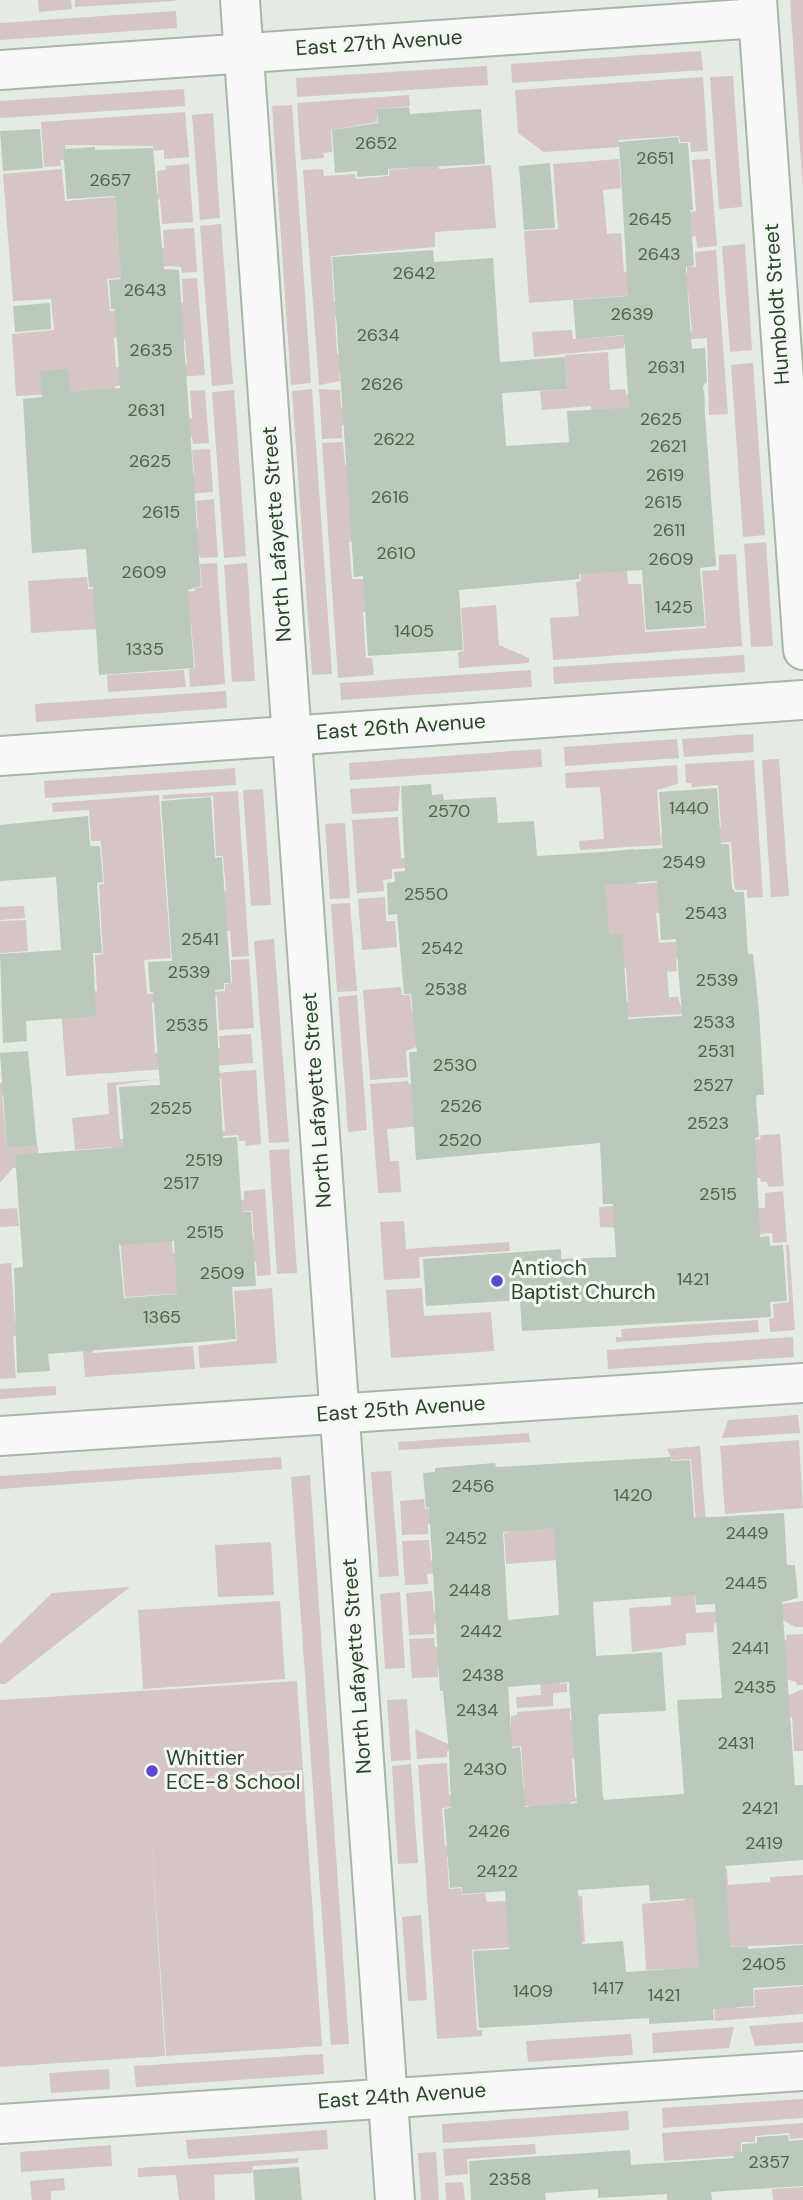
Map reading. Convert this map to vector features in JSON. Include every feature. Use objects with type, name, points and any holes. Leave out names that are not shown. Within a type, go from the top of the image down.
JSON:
[{"type":"street","name":"North Lafayette Street","points":[[240,0],[395,2200]]},
{"type":"street","name":"East 27th Avenue","points":[[0,70],[244,53],[757,9]]},
{"type":"street","name":"Humboldt Street","points":[[757,9],[803,650]]},
{"type":"street","name":"East 26th Avenue","points":[[0,756],[803,700]]},
{"type":"street","name":"East 25th Avenue","points":[[0,1436],[803,1383]]},
{"type":"street","name":"East 24th Avenue","points":[[0,2124],[803,2071]]},
{"type":"shaded area","points":[[38,0],[71,0],[72,9],[39,12]]},
{"type":"shaded area","points":[[75,0],[175,0],[175,1],[75,7]]},
{"type":"shaded area","points":[[790,0],[803,0],[803,190],[795,74]]},
{"type":"shaded area","points":[[176,11],[177,28],[0,40],[0,23]]},
{"type":"shaded area","points":[[701,51],[703,70],[512,83],[511,64]]},
{"type":"shaded area","points":[[487,66],[488,85],[297,97],[296,78]]},
{"type":"shaded area","points":[[733,76],[742,207],[719,209],[710,77]]},
{"type":"shaded area","points":[[703,77],[708,151],[691,152],[690,142],[680,142],[679,136],[619,140],[619,147],[544,152],[518,133],[515,90]]},
{"type":"shaded area","points":[[184,89],[185,106],[0,118],[0,101]]},
{"type":"shaded area","points":[[409,95],[410,106],[377,109],[377,122],[331,130],[332,152],[323,153],[324,158],[301,160],[297,103]]},
{"type":"shaded area","points":[[292,105],[311,383],[291,385],[272,106]]},
{"type":"shaded area","points":[[185,112],[189,157],[164,159],[164,150],[154,151],[153,146],[65,145],[66,160],[60,160],[61,166],[44,167],[41,122]]},
{"type":"shaded area","points":[[213,113],[220,218],[200,220],[192,115]]},
{"type":"shaded area","points":[[437,138],[439,169],[491,165],[496,228],[435,232],[435,247],[331,256],[334,302],[392,298],[335,317],[337,354],[347,354],[349,372],[339,373],[340,381],[319,385],[303,170],[323,169],[324,176],[355,174],[356,179],[389,176],[389,170],[422,167],[420,140]]},
{"type":"shaded area","points":[[619,159],[621,188],[603,190],[607,234],[621,233],[624,272],[644,270],[645,276],[687,273],[687,267],[696,267],[695,252],[716,250],[728,414],[709,415],[707,338],[624,344],[624,348],[534,357],[532,332],[572,330],[573,339],[692,331],[688,291],[529,303],[524,231],[558,229],[553,164]]},
{"type":"shaded area","points":[[710,159],[717,246],[697,248],[696,236],[691,237],[689,212],[696,211],[692,160]]},
{"type":"shaded area","points":[[189,164],[193,222],[162,224],[160,199],[118,203],[117,197],[158,194],[157,171],[166,170],[166,166]]},
{"type":"shaded area","points":[[62,169],[65,201],[115,197],[121,278],[107,279],[110,311],[124,310],[128,337],[114,338],[116,367],[130,367],[132,384],[115,386],[115,399],[55,394],[16,396],[12,334],[54,330],[51,299],[13,301],[3,174]]},
{"type":"shaded area","points":[[221,224],[233,384],[212,386],[200,226]]},
{"type":"shaded area","points":[[194,228],[197,272],[182,273],[181,267],[172,266],[123,270],[121,251],[164,248],[163,230]]},
{"type":"shaded area","points":[[745,244],[752,350],[730,352],[722,246]]},
{"type":"shaded area","points":[[197,278],[205,375],[140,380],[170,366],[187,365],[185,340],[179,340],[177,304],[183,303],[182,279]]},
{"type":"shaded area","points":[[608,352],[610,390],[625,389],[627,395],[704,390],[705,405],[614,412],[593,437],[591,406],[542,410],[540,391],[567,389],[565,355]]},
{"type":"shaded area","points":[[753,363],[765,535],[743,537],[731,365]]},
{"type":"shaded area","points":[[312,389],[332,674],[312,675],[292,391]]},
{"type":"shaded area","points":[[319,389],[340,390],[341,407],[351,406],[372,423],[342,425],[342,438],[322,439]]},
{"type":"shaded area","points":[[205,390],[209,443],[193,444],[192,437],[180,437],[185,419],[192,418],[190,391]]},
{"type":"shaded area","points":[[234,390],[246,556],[224,558],[212,392]]},
{"type":"shaded area","points":[[343,442],[345,465],[351,465],[358,541],[349,542],[352,579],[384,579],[417,608],[363,612],[366,658],[372,658],[374,675],[338,678],[322,443]]},
{"type":"shaded area","points":[[210,449],[213,492],[187,494],[188,475],[194,474],[192,450]]},
{"type":"shaded area","points":[[214,499],[218,557],[200,558],[199,553],[191,553],[193,529],[198,529],[196,501]]},
{"type":"shaded area","points":[[623,518],[628,584],[641,584],[645,632],[706,628],[702,571],[719,570],[719,555],[736,554],[742,646],[553,660],[550,618],[579,616],[576,582],[581,581],[579,549]]},
{"type":"shaded area","points":[[766,542],[773,646],[751,647],[744,544]]},
{"type":"shaded area","points":[[217,563],[225,684],[190,687],[189,669],[195,668],[191,623],[31,633],[28,581],[87,577],[88,589],[110,587],[137,595],[195,591],[195,588],[202,587],[200,564]]},
{"type":"shaded area","points":[[247,563],[255,681],[232,682],[224,565]]},
{"type":"shaded area","points":[[496,605],[499,645],[529,658],[529,663],[459,668],[458,652],[464,651],[461,608]]},
{"type":"shaded area","points":[[744,655],[745,672],[554,684],[553,667]]},
{"type":"shaded area","points":[[184,670],[186,687],[108,692],[107,675]]},
{"type":"shaded area","points":[[531,670],[532,687],[341,700],[340,683]]},
{"type":"shaded area","points":[[226,691],[227,708],[36,722],[35,704]]},
{"type":"shaded area","points":[[753,734],[754,752],[684,757],[682,739]]},
{"type":"shaded area","points":[[677,739],[679,758],[565,766],[564,747]]},
{"type":"shaded area","points":[[541,749],[542,767],[350,780],[349,763]]},
{"type":"shaded area","points":[[779,759],[789,896],[771,897],[762,760]]},
{"type":"shaded area","points":[[754,760],[763,897],[747,898],[747,890],[736,890],[734,886],[731,842],[662,847],[661,834],[721,827],[718,785],[692,787],[691,783],[686,783],[685,764]]},
{"type":"shaded area","points":[[677,765],[678,784],[657,790],[661,845],[580,850],[579,841],[604,839],[600,787],[566,788],[565,773]]},
{"type":"shaded area","points":[[235,768],[236,785],[45,798],[44,781]]},
{"type":"shaded area","points":[[400,786],[398,811],[352,814],[350,789]]},
{"type":"shaded area","points":[[263,789],[271,905],[251,906],[243,790]]},
{"type":"shaded area","points":[[238,791],[249,956],[232,957],[230,931],[221,931],[218,892],[226,891],[223,856],[216,856],[213,796],[163,799],[162,795]]},
{"type":"shaded area","points":[[159,795],[171,958],[144,960],[147,994],[174,992],[165,1002],[152,1003],[155,1053],[220,1048],[219,1036],[251,1034],[253,1063],[66,1076],[60,994],[97,991],[95,955],[103,954],[99,885],[104,884],[101,841],[91,841],[89,810],[53,812],[52,803]]},
{"type":"shaded area","points":[[398,817],[401,858],[460,864],[392,869],[392,879],[383,880],[384,891],[357,893],[352,820]]},
{"type":"shaded area","points":[[345,823],[350,898],[330,899],[325,824]]},
{"type":"shaded area","points":[[634,849],[637,884],[731,878],[669,911],[656,913],[659,943],[686,941],[723,955],[676,959],[677,971],[667,972],[669,997],[678,997],[683,1014],[589,1020],[588,1005],[628,1002],[626,968],[579,971],[573,887],[615,884],[612,851]]},
{"type":"shaded area","points":[[385,897],[386,921],[395,921],[397,947],[362,950],[358,899]]},
{"type":"shaded area","points":[[350,903],[357,991],[337,992],[331,904]]},
{"type":"shaded area","points":[[24,906],[25,918],[0,920],[0,907]]},
{"type":"shaded area","points":[[26,920],[28,951],[0,953],[0,921]]},
{"type":"shaded area","points":[[274,939],[289,1142],[269,1143],[254,941]]},
{"type":"shaded area","points":[[249,959],[254,1028],[219,1030],[217,996],[210,996],[210,992],[225,991],[225,984],[232,983],[231,960]]},
{"type":"shaded area","points":[[401,987],[402,995],[410,995],[412,1012],[484,1006],[516,1039],[416,1047],[406,1051],[408,1077],[370,1080],[363,990]]},
{"type":"shaded area","points":[[357,995],[367,1130],[348,1132],[338,997]]},
{"type":"shaded area","points":[[256,1070],[261,1144],[246,1146],[245,1141],[239,1141],[238,1135],[172,1140],[114,1175],[112,1147],[75,1150],[72,1118],[109,1114],[107,1083],[160,1079],[116,1085],[120,1139],[225,1131],[221,1078],[177,1082],[177,1076]]},
{"type":"shaded area","points":[[31,1081],[32,1092],[2,1095],[7,1148],[38,1146],[39,1165],[13,1168],[0,1183],[0,1083]]},
{"type":"shaded area","points":[[408,1081],[409,1084],[419,1082],[423,1126],[387,1129],[390,1161],[399,1161],[401,1192],[378,1193],[370,1084]]},
{"type":"shaded area","points":[[780,1134],[784,1186],[768,1187],[767,1182],[761,1182],[760,1178],[720,1181],[689,1144],[760,1139],[761,1135]]},
{"type":"shaded area","points":[[289,1149],[297,1273],[277,1274],[269,1150]]},
{"type":"shaded area","points":[[265,1189],[271,1275],[257,1276],[256,1262],[248,1262],[247,1240],[254,1239],[252,1211],[232,1212],[232,1201],[244,1200],[244,1191]]},
{"type":"shaded area","points":[[783,1191],[787,1242],[773,1243],[772,1233],[746,1235],[600,1227],[599,1207],[639,1204],[678,1213],[765,1208],[765,1193]]},
{"type":"shaded area","points":[[17,1208],[19,1226],[0,1227],[0,1209]]},
{"type":"shaded area","points":[[404,1221],[406,1249],[509,1242],[510,1251],[419,1257],[420,1278],[384,1280],[380,1222]]},
{"type":"shaded area","points":[[119,1227],[172,1241],[173,1253],[179,1253],[188,1293],[125,1297]]},
{"type":"shaded area","points":[[786,1245],[789,1245],[795,1330],[770,1332],[769,1319],[774,1318],[773,1304],[789,1302]]},
{"type":"shaded area","points":[[11,1263],[15,1322],[39,1321],[40,1334],[13,1336],[16,1378],[0,1379],[0,1264]]},
{"type":"shaded area","points":[[272,1288],[277,1363],[200,1368],[198,1346],[237,1341],[234,1291]]},
{"type":"shaded area","points":[[422,1288],[424,1316],[491,1312],[494,1351],[391,1358],[386,1290]]},
{"type":"shaded area","points":[[758,1320],[759,1332],[616,1342],[616,1337],[622,1337],[621,1329]]},
{"type":"shaded area","points":[[92,1337],[93,1353],[193,1346],[195,1369],[85,1377],[82,1338]]},
{"type":"shaded area","points":[[793,1337],[794,1357],[608,1369],[607,1350]]},
{"type":"shaded area","points":[[56,1386],[56,1395],[0,1399],[0,1389]]},
{"type":"shaded area","points":[[798,1415],[800,1433],[722,1438],[728,1420]]},
{"type":"shaded area","points":[[529,1433],[530,1442],[399,1450],[398,1442]]},
{"type":"shaded area","points":[[799,1440],[803,1508],[725,1514],[720,1446]]},
{"type":"shaded area","points":[[700,1446],[708,1550],[698,1551],[691,1459],[672,1460],[667,1449]]},
{"type":"shaded area","points":[[281,1457],[282,1469],[0,1489],[0,1476]]},
{"type":"shaded area","points":[[391,1471],[399,1576],[379,1577],[371,1472]]},
{"type":"shaded area","points":[[310,1475],[349,2044],[331,2045],[291,1477]]},
{"type":"shaded area","points":[[424,1499],[425,1509],[435,1508],[439,1524],[428,1524],[428,1534],[402,1535],[400,1501]]},
{"type":"shaded area","points":[[562,1524],[558,1560],[506,1564],[504,1533],[511,1532],[511,1528]]},
{"type":"shaded area","points":[[429,1540],[431,1561],[439,1561],[440,1573],[427,1574],[428,1584],[405,1585],[402,1541]]},
{"type":"shaded area","points":[[271,1542],[274,1595],[218,1597],[215,1545]]},
{"type":"shaded area","points":[[692,1569],[696,1613],[767,1608],[803,1601],[803,1627],[795,1627],[781,1619],[714,1623],[714,1632],[686,1633],[686,1645],[632,1652],[629,1608],[671,1605],[670,1571]]},
{"type":"shaded area","points":[[130,1587],[5,1684],[0,1684],[0,1644],[52,1593]]},
{"type":"shaded area","points":[[432,1591],[434,1612],[444,1611],[434,1625],[434,1634],[409,1635],[406,1593]]},
{"type":"shaded area","points":[[400,1592],[405,1668],[385,1669],[380,1594]]},
{"type":"shaded area","points":[[280,1601],[285,1679],[143,1689],[138,1610]]},
{"type":"shaded area","points":[[803,1634],[803,1685],[797,1685],[796,1682],[786,1679],[783,1640],[787,1640],[786,1635]]},
{"type":"shaded area","points":[[434,1638],[435,1647],[450,1646],[451,1668],[438,1669],[438,1677],[412,1678],[409,1639]]},
{"type":"shaded area","points":[[559,1679],[560,1684],[567,1683],[567,1692],[553,1693],[553,1706],[517,1708],[516,1697],[541,1695],[540,1680]]},
{"type":"shaded area","name":"Whittier ECE-8 School","points":[[297,1681],[303,1770],[147,1781],[303,1771],[322,2046],[166,2056],[150,1814],[165,2056],[0,2067],[0,1700]]},
{"type":"shaded area","points":[[803,1689],[803,1751],[794,1751],[792,1717],[788,1717],[787,1696]]},
{"type":"shaded area","points":[[407,1699],[411,1760],[391,1761],[387,1700]]},
{"type":"shaded area","points":[[570,1708],[570,1720],[578,1720],[599,1757],[572,1759],[575,1798],[604,1797],[604,1800],[570,1802],[571,1832],[531,1822],[529,1806],[522,1806],[498,1791],[524,1789],[521,1746],[475,1749],[500,1732],[511,1732],[511,1716],[517,1715],[517,1712]]},
{"type":"shaded area","points":[[415,1729],[448,1744],[473,1749],[447,1751],[447,1757],[417,1759]]},
{"type":"shaded area","points":[[447,1763],[449,1795],[473,1793],[474,1805],[442,1808],[445,1846],[478,1844],[458,1856],[447,1857],[449,1889],[461,1888],[462,1895],[485,1893],[487,1902],[582,1896],[585,1942],[472,1950],[477,2030],[482,2030],[482,2036],[437,2039],[418,1765]]},
{"type":"shaded area","points":[[411,1764],[418,1863],[398,1864],[392,1766]]},
{"type":"shaded area","points":[[681,1848],[727,1868],[728,1885],[770,1882],[770,1877],[803,1875],[803,1944],[723,1947],[735,1982],[737,2008],[755,2007],[754,1990],[803,1986],[803,2014],[715,2021],[712,1967],[646,1970],[642,1904],[685,1900]]},
{"type":"shaded area","points":[[421,1915],[427,2000],[408,2001],[402,1917]]},
{"type":"shaded area","points":[[803,2022],[803,2043],[755,2046],[749,2026]]},
{"type":"shaded area","points":[[734,2027],[729,2048],[653,2053],[652,2033]]},
{"type":"shaded area","points":[[631,2034],[633,2055],[528,2062],[526,2041]]},
{"type":"shaded area","points":[[323,2054],[324,2074],[136,2087],[134,2066]]},
{"type":"shaded area","points":[[109,2069],[110,2089],[51,2093],[49,2073]]},
{"type":"shaded area","points":[[803,2099],[803,2118],[663,2128],[662,2108]]},
{"type":"shaded area","points":[[628,2111],[629,2130],[443,2143],[442,2124]]},
{"type":"shaded area","points":[[803,2123],[803,2138],[790,2139],[789,2133],[755,2136],[755,2142],[741,2142],[741,2153],[734,2156],[664,2161],[662,2133]]},
{"type":"shaded area","points":[[327,2130],[328,2149],[188,2159],[186,2140]]},
{"type":"shaded area","points":[[535,2144],[536,2154],[467,2159],[468,2174],[445,2176],[443,2149]]},
{"type":"shaded area","points":[[111,2145],[112,2166],[21,2172],[20,2152]]},
{"type":"shaded area","points":[[436,2152],[439,2200],[421,2200],[418,2153]]},
{"type":"shaded area","points":[[298,2158],[298,2163],[253,2166],[252,2173],[214,2175],[215,2200],[179,2200],[176,2175],[138,2177],[138,2168]]},
{"type":"shaded area","points":[[64,2178],[65,2190],[51,2191],[51,2200],[32,2200],[30,2181]]},
{"type":"shaded area","points":[[463,2182],[465,2200],[446,2200],[445,2183]]},
{"type":"shaded area","points":[[803,2187],[803,2200],[773,2200],[772,2189]]},
{"type":"building","points":[[409,107],[410,114],[481,109],[485,164],[388,169],[388,175],[357,177],[357,171],[335,173],[332,130],[378,123],[377,109]]},
{"type":"building","points":[[40,129],[43,168],[3,171],[0,131]]},
{"type":"building","points":[[678,137],[679,143],[688,143],[693,210],[690,210],[694,266],[686,267],[692,349],[705,348],[707,382],[703,386],[716,566],[700,568],[705,626],[646,630],[642,570],[579,574],[580,579],[459,590],[463,650],[368,656],[363,576],[354,577],[332,257],[433,250],[434,262],[493,258],[500,362],[565,357],[567,389],[502,393],[506,446],[569,442],[567,411],[629,408],[624,335],[576,339],[573,300],[628,296],[619,142]]},
{"type":"building","points":[[95,147],[95,150],[153,148],[164,269],[179,270],[201,586],[188,590],[194,668],[99,675],[93,587],[89,587],[86,549],[32,553],[23,399],[42,397],[40,371],[68,369],[70,392],[120,388],[115,309],[111,309],[109,280],[121,279],[115,196],[67,199],[63,149]]},
{"type":"building","points":[[550,163],[555,228],[524,230],[519,166]]},
{"type":"building","points":[[50,303],[51,329],[15,332],[13,306]]},
{"type":"building","points":[[431,784],[432,795],[443,794],[444,800],[496,797],[498,823],[534,821],[537,856],[663,848],[659,792],[717,788],[721,844],[729,844],[732,888],[735,892],[744,892],[748,954],[753,954],[759,1011],[764,1095],[757,1095],[756,1100],[759,1137],[755,1138],[760,1237],[769,1236],[770,1246],[783,1245],[787,1301],[770,1302],[771,1317],[522,1331],[520,1300],[426,1306],[423,1259],[561,1249],[561,1259],[616,1257],[613,1204],[603,1204],[600,1143],[416,1160],[409,1052],[417,1052],[411,994],[404,994],[397,914],[388,915],[387,883],[395,882],[394,872],[405,871],[401,786]],"holes":[[[657,881],[661,940],[676,939],[682,1016],[628,1019],[622,934],[609,935],[605,885]]]},
{"type":"building","points":[[211,797],[215,858],[222,857],[231,983],[224,983],[224,989],[215,990],[223,1138],[237,1137],[242,1212],[251,1212],[256,1286],[232,1287],[236,1339],[48,1354],[50,1371],[17,1373],[14,1268],[23,1267],[15,1155],[124,1147],[119,1087],[160,1085],[148,962],[172,961],[161,801]],"holes":[[[174,1241],[177,1294],[124,1298],[119,1245]]]},
{"type":"building","points":[[88,816],[90,846],[100,846],[103,882],[97,883],[102,953],[93,953],[96,1016],[26,1021],[27,1041],[3,1043],[0,954],[61,950],[56,877],[0,881],[0,825]]},
{"type":"building","points":[[28,1051],[37,1146],[7,1148],[0,1053]]},
{"type":"building","points":[[671,1457],[671,1461],[690,1460],[694,1518],[784,1513],[787,1565],[795,1565],[798,1598],[782,1602],[795,1785],[803,1785],[803,1860],[725,1866],[730,1947],[748,1946],[748,1949],[803,1945],[803,1985],[753,1988],[754,2006],[713,2009],[714,2020],[649,2024],[649,2018],[479,2028],[473,1951],[509,1949],[505,1891],[462,1894],[462,1887],[450,1888],[444,1809],[451,1808],[449,1752],[443,1691],[440,1691],[429,1507],[426,1508],[423,1473],[435,1472],[435,1468],[495,1463],[496,1467]],"holes":[[[554,1528],[559,1615],[508,1620],[503,1532]],[[695,1595],[696,1605],[715,1604],[722,1698],[677,1700],[684,1794],[603,1800],[598,1717],[600,1714],[666,1711],[662,1652],[596,1656],[593,1602]],[[569,1682],[577,1803],[525,1807],[520,1747],[512,1748],[508,1687]],[[649,1885],[650,1901],[694,1898],[699,1967],[626,1972],[623,1941],[582,1944],[578,1890]]]},
{"type":"building","points":[[788,2135],[789,2141],[803,2140],[803,2186],[711,2192],[712,2200],[667,2200],[667,2194],[598,2198],[598,2189],[545,2193],[546,2200],[471,2200],[469,2161],[630,2150],[631,2165],[734,2158],[733,2153],[742,2152],[742,2144],[757,2143],[757,2137]]},
{"type":"building","points":[[299,2167],[302,2200],[255,2200],[253,2170]]},
{"type":"place","name":"Antioch Baptist Church","points":[[497,1281]]},
{"type":"place","name":"Whittier ECE-8 School","points":[[152,1771]]}]
